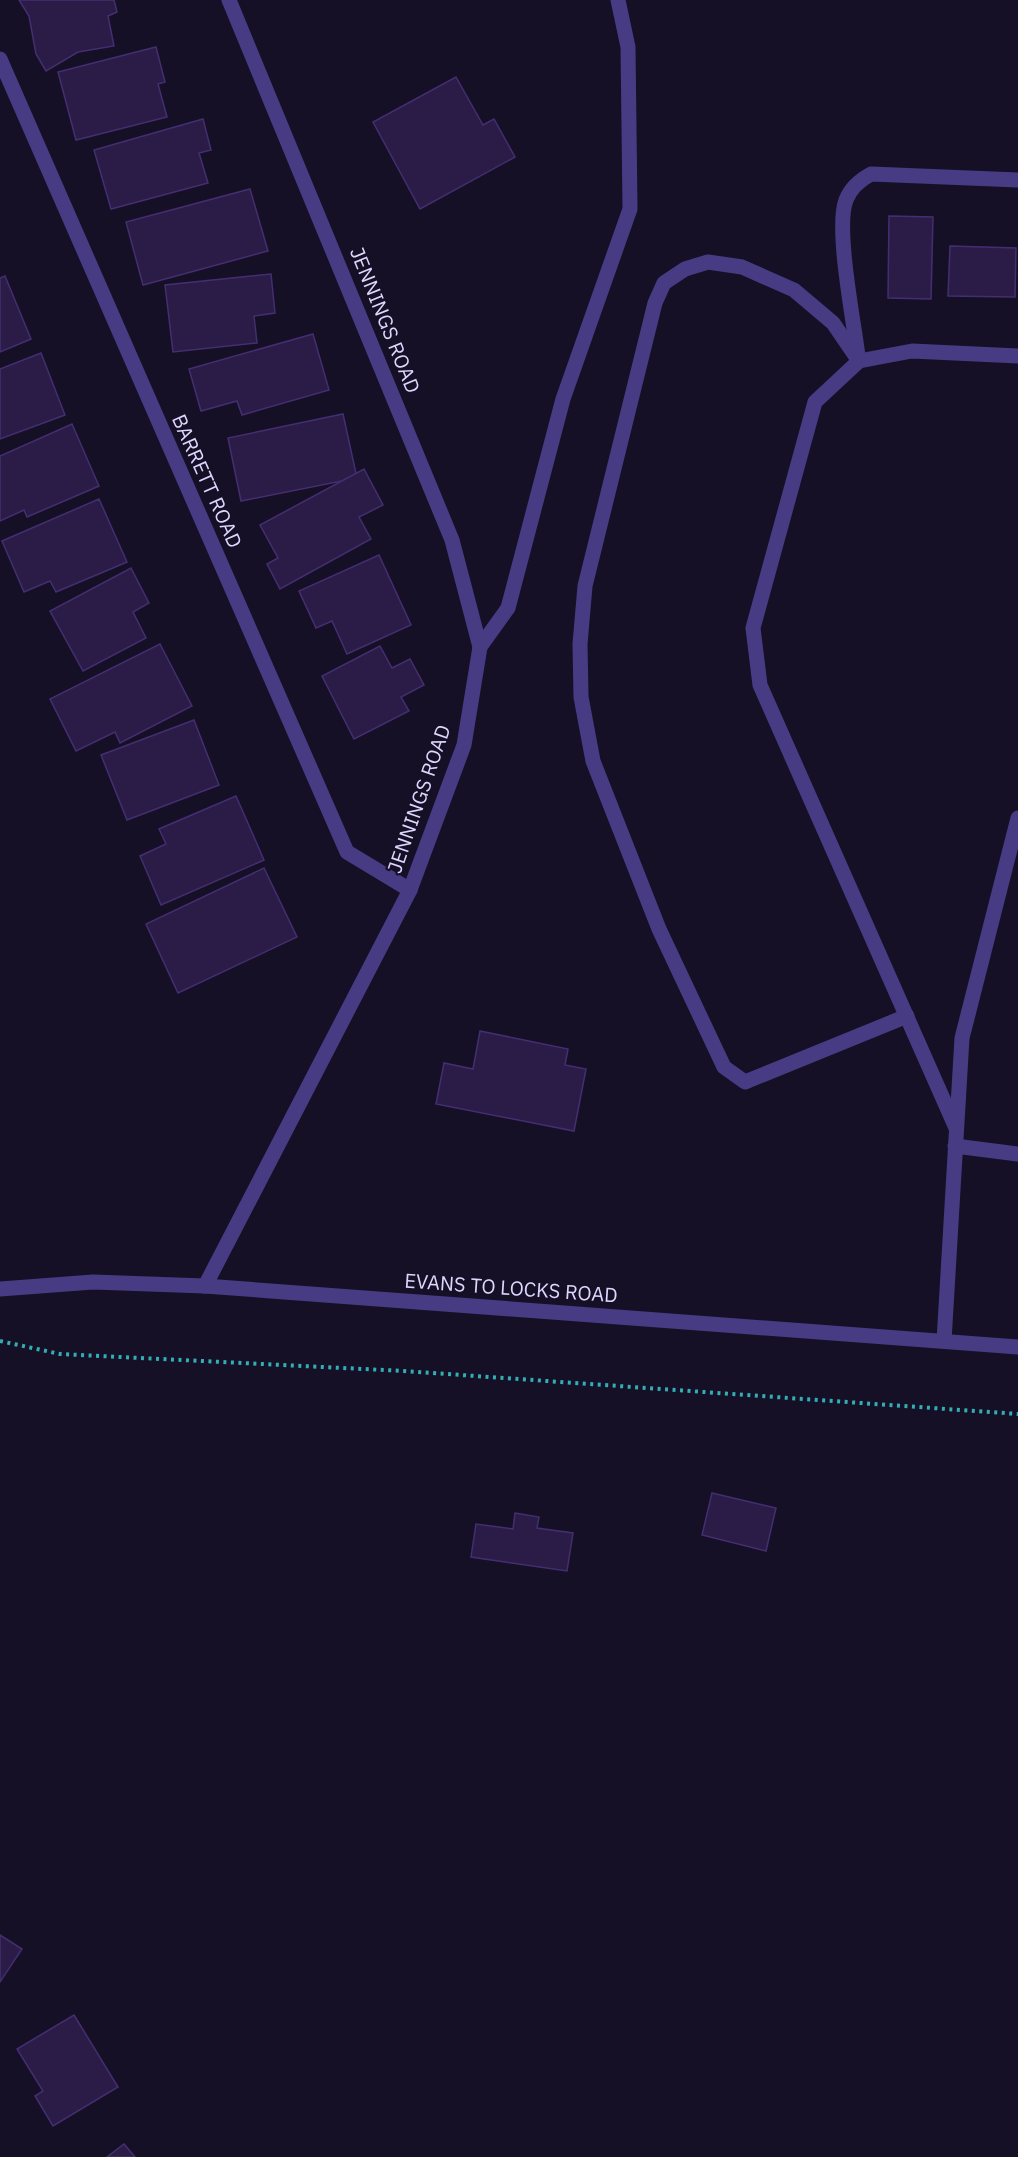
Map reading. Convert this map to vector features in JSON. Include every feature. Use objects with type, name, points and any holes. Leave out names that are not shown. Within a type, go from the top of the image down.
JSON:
[{"type":"street","name":"JENNINGS ROAD","points":[[205,1286],[410,890],[464,745],[480,647],[452,540],[229,0]]},
{"type":"street","points":[[480,647],[508,608],[563,399],[630,209],[628,47],[618,0]]},
{"type":"street","name":"BARRETT ROAD","points":[[0,59],[347,852],[410,890]]},
{"type":"street","points":[[859,361],[842,230],[846,201],[857,182],[871,174],[1018,180]]},
{"type":"street","points":[[859,361],[833,323],[794,290],[742,267],[708,262],[686,269],[664,283],[655,303],[585,586],[580,644],[581,697],[593,761],[659,929],[724,1067],[745,1082],[907,1016]]},
{"type":"street","points":[[956,1128],[760,686],[753,628],[815,402],[859,361],[912,351],[1018,356]]},
{"type":"street","points":[[944,1341],[962,1038],[1018,818]]},
{"type":"street","points":[[955,1146],[1018,1154]]},
{"type":"street","name":"EVANS TO LOCKS ROAD","points":[[0,1289],[93,1282],[205,1286],[1018,1347]]},
{"type":"path","points":[[0,1341],[60,1354],[404,1371],[1018,1414]]},
{"type":"building","points":[[19,0],[114,0],[117,12],[108,16],[114,46],[78,52],[46,71],[36,54],[29,16]]},
{"type":"building","points":[[156,47],[165,82],[158,84],[167,117],[76,140],[58,72]]},
{"type":"building","points":[[456,77],[483,125],[494,119],[515,157],[420,209],[373,122]]},
{"type":"building","points":[[203,119],[211,150],[199,153],[208,183],[111,209],[94,150]]},
{"type":"building","points":[[250,189],[268,251],[143,285],[126,222]]},
{"type":"building","points":[[889,216],[933,217],[931,299],[888,298]]},
{"type":"building","points":[[950,246],[1016,248],[1015,297],[948,296]]},
{"type":"building","points":[[271,274],[275,313],[254,316],[257,343],[173,352],[165,285]]},
{"type":"building","points":[[5,276],[31,339],[0,352],[0,278]]},
{"type":"building","points":[[313,334],[329,390],[242,415],[237,401],[201,411],[189,369]]},
{"type":"building","points":[[41,353],[65,415],[0,439],[0,369]]},
{"type":"building","points":[[343,414],[357,478],[241,501],[228,438]]},
{"type":"building","points":[[72,424],[99,486],[27,517],[24,510],[0,521],[0,456]]},
{"type":"building","points":[[364,469],[383,505],[359,517],[371,539],[280,589],[267,564],[278,558],[260,525]]},
{"type":"building","points":[[99,499],[127,562],[56,592],[50,581],[24,592],[2,541]]},
{"type":"building","points":[[379,555],[411,625],[347,654],[332,621],[316,628],[299,591]]},
{"type":"building","points":[[131,568],[149,603],[133,612],[146,638],[83,671],[50,611]]},
{"type":"building","points":[[160,644],[192,706],[120,743],[115,732],[76,751],[50,699]]},
{"type":"building","points":[[380,646],[392,668],[410,659],[424,685],[401,697],[409,711],[354,739],[322,676]]},
{"type":"building","points":[[194,720],[219,785],[127,820],[101,755]]},
{"type":"building","points":[[236,796],[264,860],[161,905],[140,856],[166,844],[159,829]]},
{"type":"building","points":[[264,868],[297,937],[178,993],[146,924]]},
{"type":"building","points":[[480,1031],[568,1049],[565,1065],[586,1069],[574,1131],[436,1104],[444,1063],[473,1069]]},
{"type":"building","points":[[712,1493],[776,1508],[766,1551],[702,1535]]},
{"type":"building","points":[[515,1513],[539,1517],[537,1528],[573,1533],[567,1571],[471,1557],[476,1524],[513,1529]]},
{"type":"building","points":[[0,1935],[22,1949],[0,1982]]},
{"type":"building","points":[[74,2015],[118,2087],[53,2126],[35,2096],[43,2091],[17,2049]]},
{"type":"building","points":[[124,2144],[135,2157],[107,2157]]}]
